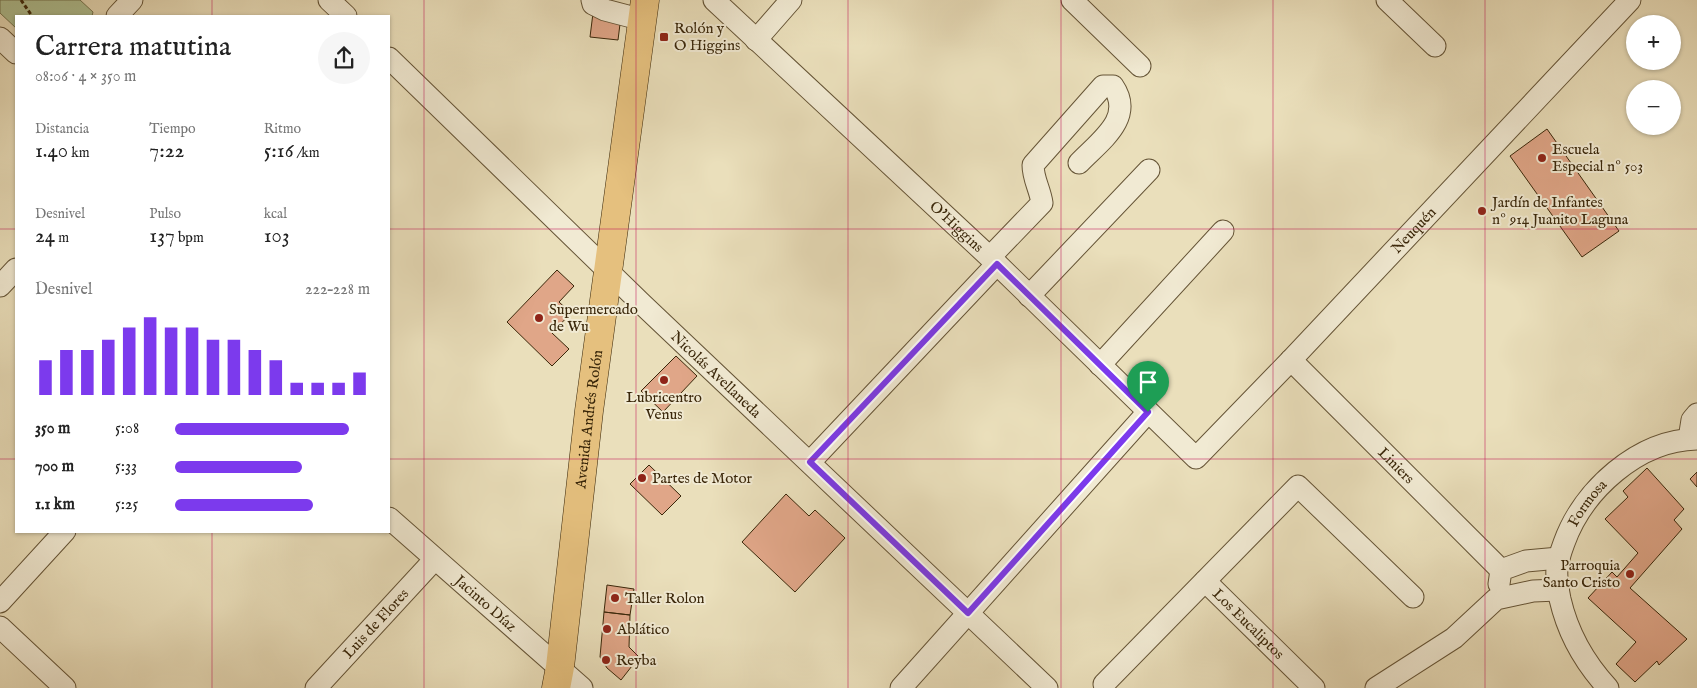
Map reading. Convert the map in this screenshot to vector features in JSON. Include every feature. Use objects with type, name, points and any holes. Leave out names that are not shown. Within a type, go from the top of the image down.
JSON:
[{"type":"main road","name":"Avenida Andrés Rolón","points":[[558,678],[589,410],[644,10]]},
{"type":"street","points":[[118,15],[132,0]]},
{"type":"street","points":[[329,0],[345,15]]},
{"type":"street","points":[[592,0],[593,4],[605,10],[644,10]]},
{"type":"street","name":"O'Higgins","points":[[714,0],[993,261],[1196,458]]},
{"type":"street","points":[[756,40],[791,0]]},
{"type":"street","points":[[1072,0],[1140,66]]},
{"type":"street","points":[[1387,0],[1435,46]]},
{"type":"street","name":"Neuquén","points":[[1196,458],[1291,360],[1630,0]]},
{"type":"street","points":[[0,38],[15,52]]},
{"type":"street","name":"Nicolás Avellaneda","points":[[390,59],[608,270],[1047,688]]},
{"type":"street","points":[[810,462],[993,261],[1042,202],[1033,176],[1033,165],[1103,86],[1113,86],[1119,95],[1122,110],[1115,126],[1079,163]]},
{"type":"street","points":[[1029,296],[1149,170]]},
{"type":"street","points":[[1100,365],[1224,231]]},
{"type":"street","points":[[0,286],[15,270]]},
{"type":"street","name":"Liniers","points":[[1291,360],[1501,570]]},
{"type":"street","points":[[901,688],[1148,412]]},
{"type":"street","name":"Formosa","points":[[1559,558],[1569,529],[1581,509],[1606,479],[1631,460],[1659,446],[1693,439],[1692,420],[1697,414]]},
{"type":"street","points":[[1104,684],[1298,486],[1413,597]]},
{"type":"street","name":"Jacinto Díaz","points":[[390,519],[558,678],[582,688]]},
{"type":"street","points":[[0,602],[62,533]]},
{"type":"street","points":[[1496,599],[1501,570],[1526,561],[1559,558],[1557,569],[1558,590],[1565,618],[1576,645],[1592,670],[1608,688]]},
{"type":"street","name":"Luis de Flores","points":[[316,688],[435,560]]},
{"type":"street","name":"Los Eucaliptos","points":[[1205,581],[1314,688]]},
{"type":"street","points":[[1376,688],[1454,638],[1496,599],[1533,590],[1558,590]]},
{"type":"street","points":[[0,627],[66,688]]},
{"type":"path","points":[[20,0],[31,15]]},
{"type":"green space","points":[[0,0],[80,0],[93,12],[92,15],[15,15],[15,27],[0,13]]},
{"type":"building","points":[[593,13],[621,16],[618,40],[590,37]]},
{"type":"building","points":[[1547,129],[1619,231],[1582,257],[1510,156]]},
{"type":"building","name":"Supermercado de Wu","points":[[557,270],[574,286],[559,302],[571,313],[552,333],[569,349],[552,366],[507,322]]},
{"type":"building","points":[[676,356],[697,376],[663,412],[641,391]]},
{"type":"building","points":[[649,465],[681,496],[662,515],[630,484]]},
{"type":"building","name":"Parroquia Santo Cristo","points":[[1647,468],[1684,509],[1674,520],[1682,529],[1630,588],[1687,639],[1659,665],[1657,661],[1635,682],[1616,664],[1636,642],[1588,598],[1612,572],[1617,577],[1638,553],[1605,519],[1628,497],[1623,491]]},
{"type":"building","points":[[1697,472],[1697,487],[1690,479]]},
{"type":"building","points":[[786,494],[809,516],[815,510],[845,538],[795,592],[742,542]]},
{"type":"building","points":[[607,585],[634,589],[630,615],[604,612]]},
{"type":"building","points":[[604,612],[630,615],[629,647],[639,657],[621,680],[607,668],[600,657]]},
{"type":"place","name":"Rolón y O Higgins","points":[[664,37]]},
{"type":"place","name":"Escuela Especial nº 503","points":[[1542,158]]},
{"type":"place","name":"Jardín de Infantes nº 914 Juanito Laguna","points":[[1482,211]]},
{"type":"place","name":"Supermercado de Wu","points":[[539,318]]},
{"type":"place","name":"Lubricentro Venus","points":[[664,380]]},
{"type":"place","name":"Partes de Motor","points":[[642,478]]},
{"type":"place","name":"Parroquia Santo Cristo","points":[[1630,574]]},
{"type":"place","name":"Taller Rolon","points":[[615,598]]},
{"type":"place","name":"Ablático","points":[[607,629]]},
{"type":"place","name":"Reyba","points":[[606,660]]},
{"type":"route","points":[[997,264],[1148,412],[968,613],[810,462],[997,264]]}]
